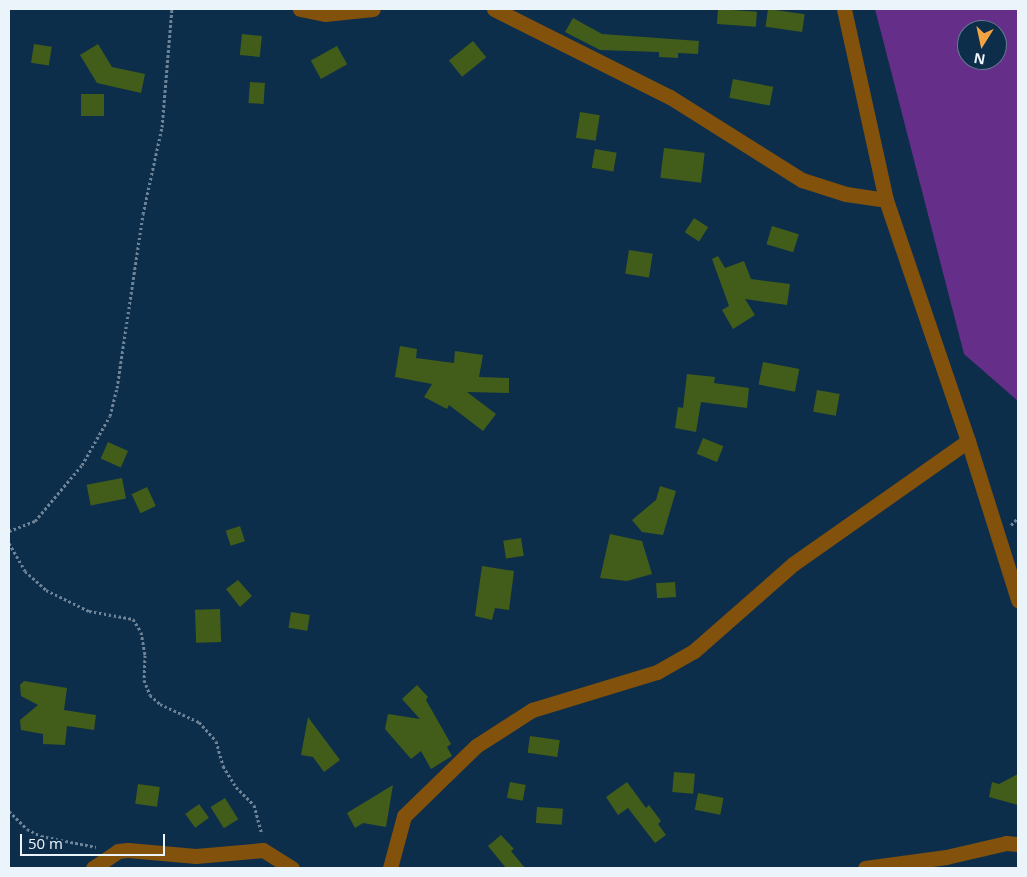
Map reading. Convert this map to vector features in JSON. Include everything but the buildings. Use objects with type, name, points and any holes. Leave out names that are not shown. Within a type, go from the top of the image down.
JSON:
[{"type":"street","points":[[300,9],[325,14],[373,9]]},
{"type":"street","points":[[494,9],[670,97],[802,180],[846,194],[886,200]]},
{"type":"street","points":[[844,9],[886,200],[968,440],[1018,600]]},
{"type":"street","points":[[390,868],[404,816],[476,746],[532,710],[656,672],[694,651],[793,564],[968,440]]},
{"type":"street","points":[[865,868],[946,857],[1006,843],[1018,844]]},
{"type":"street","points":[[93,868],[118,851],[196,856],[263,850],[292,868]]},
{"type":"path","points":[[9,531],[35,521],[82,465],[110,416],[117,388],[143,214],[162,127],[172,9]]},
{"type":"path","points":[[9,544],[25,571],[46,590],[89,611],[134,619],[141,632],[146,655],[144,680],[150,695],[160,704],[199,722],[216,741],[222,766],[236,786],[254,805],[262,827],[263,850]]},
{"type":"path","points":[[9,811],[27,830],[41,836],[118,851]]},
{"type":"shaded area","points":[[875,9],[1018,9],[1018,401],[964,354]]}]
